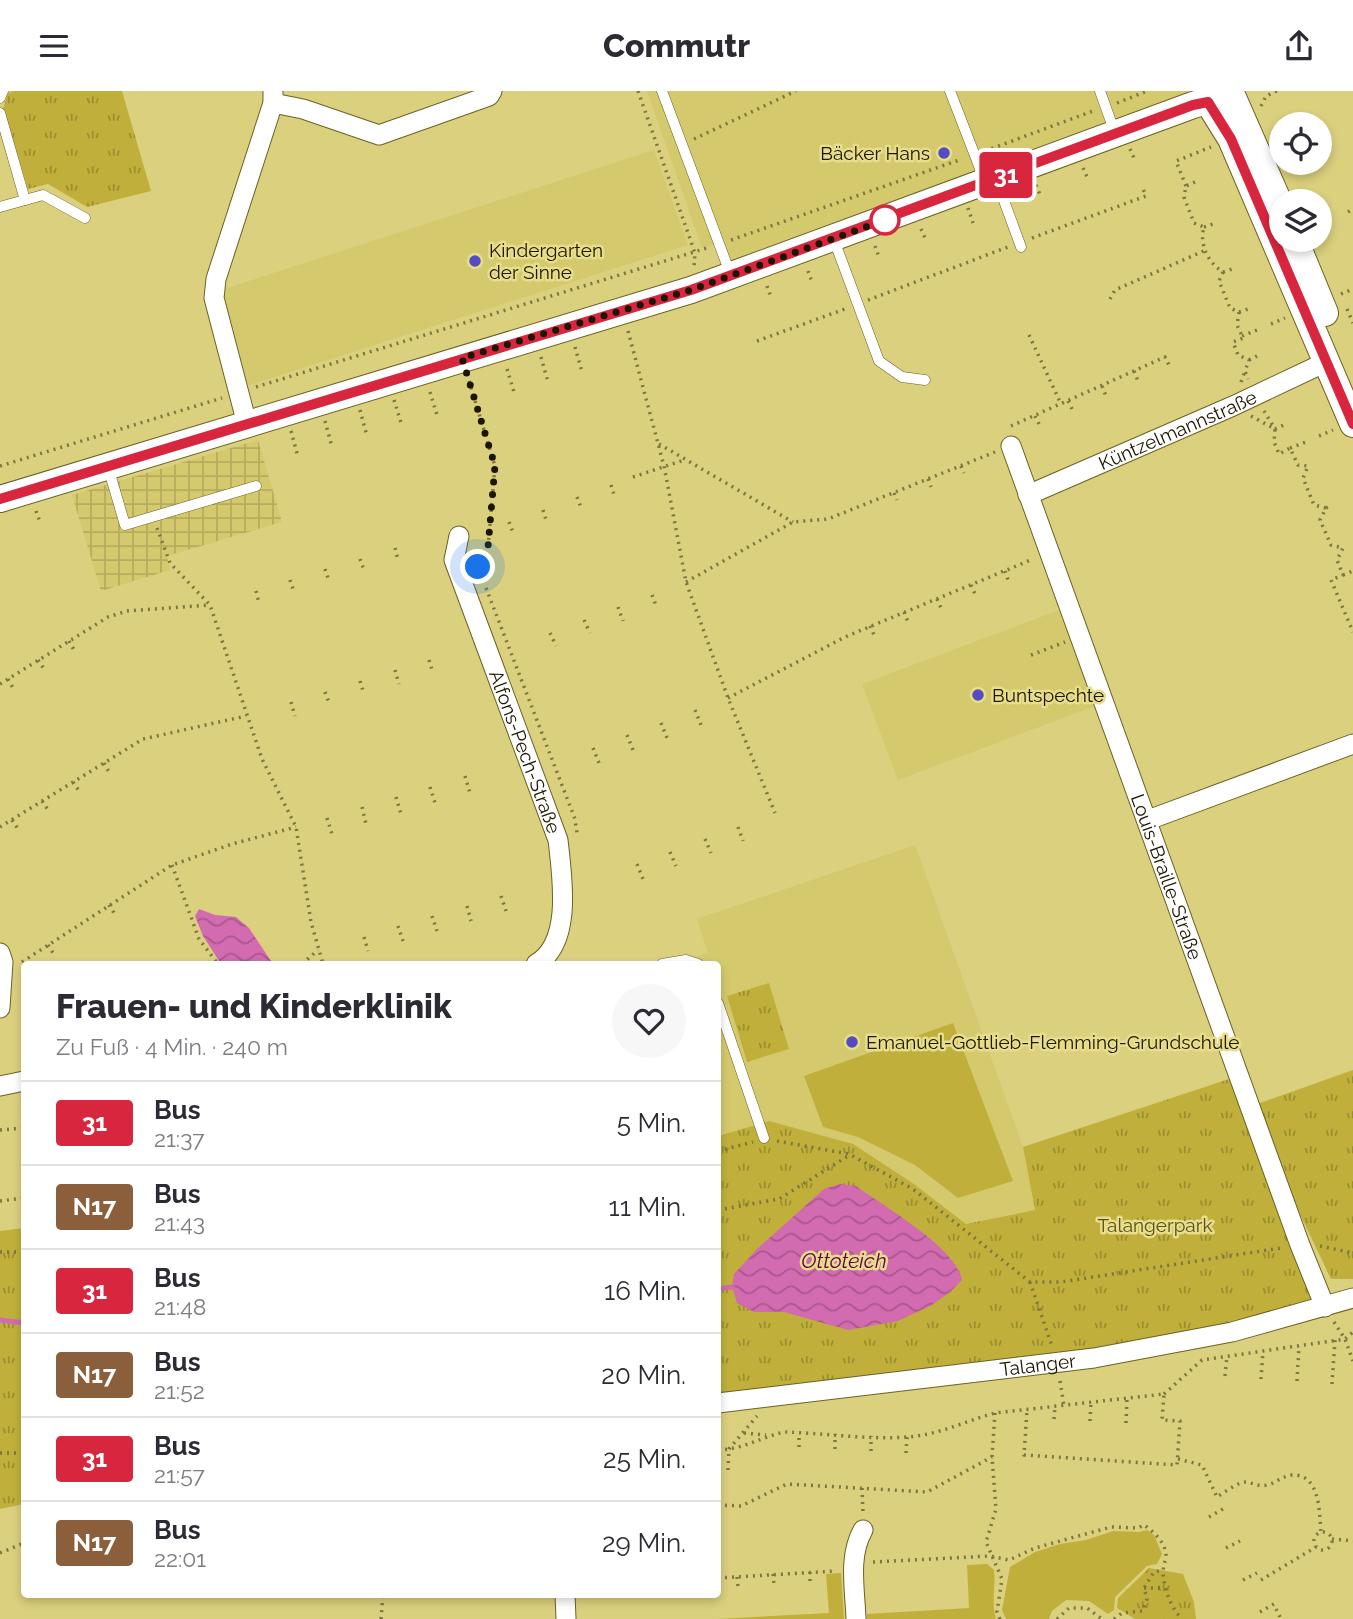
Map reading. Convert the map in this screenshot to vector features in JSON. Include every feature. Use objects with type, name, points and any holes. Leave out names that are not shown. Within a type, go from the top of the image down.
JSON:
[{"type":"street","points":[[247,424],[214,298],[216,279],[273,97],[379,135],[489,96],[492,91]]},
{"type":"street","points":[[0,499],[731,277],[1225,95]]},
{"type":"street","points":[[1225,95],[1231,139],[1353,424]]},
{"type":"street","points":[[1225,95],[1272,189]]},
{"type":"street","points":[[1300,252],[1353,379]]},
{"type":"street","name":"Küntzelmannstraße","points":[[1028,495],[1233,406],[1326,362]]},
{"type":"street","name":"Louis-Braille-Straße","points":[[1009,437],[1048,553],[1325,1307]]},
{"type":"street","name":"Alfons-Pech-Straße","points":[[459,536],[454,560],[558,840],[564,906],[555,941],[545,961]]},
{"type":"street","points":[[1148,820],[1353,744]]},
{"type":"street","points":[[0,1008],[2,957]]},
{"type":"street","points":[[0,1086],[21,1082]]},
{"type":"street","name":"Talanger","points":[[721,1403],[1058,1364],[1232,1332],[1353,1298]]},
{"type":"street","points":[[856,1619],[853,1570],[855,1543],[863,1530]]},
{"type":"street","points":[[565,1598],[566,1619]]},
{"type":"lane","points":[[0,98],[3,91]]},
{"type":"lane","points":[[662,91],[731,277]]},
{"type":"lane","points":[[950,91],[975,155],[1020,245]]},
{"type":"lane","points":[[1100,91],[1115,134]]},
{"type":"lane","points":[[0,113],[25,199]]},
{"type":"lane","points":[[0,207],[43,195],[85,218]]},
{"type":"lane","points":[[833,240],[878,361],[902,377],[925,380]]},
{"type":"lane","points":[[107,466],[125,524],[256,486]]},
{"type":"lane","points":[[721,1012],[764,1138]]},
{"type":"path","points":[[638,91],[695,253],[691,290]]},
{"type":"path","points":[[683,144],[796,91]]},
{"type":"path","points":[[0,466],[695,253],[975,155],[1147,91]]},
{"type":"path","points":[[1265,115],[1261,106],[1266,96],[1277,91]]},
{"type":"path","points":[[1213,224],[1204,227],[1194,223],[1184,197],[1186,186],[1176,161],[1231,139]]},
{"type":"path","points":[[1186,186],[1195,182]]},
{"type":"path","points":[[757,341],[1146,196],[1142,187]]},
{"type":"path","points":[[1095,206],[1098,213]]},
{"type":"path","points":[[1204,227],[1201,238],[1212,265],[1223,272]]},
{"type":"path","points":[[1110,299],[1115,290],[1206,250]]},
{"type":"path","points":[[1231,269],[1223,272],[1219,281],[1230,308],[1239,312],[1248,309]]},
{"type":"path","points":[[1341,294],[1353,289]]},
{"type":"path","points":[[819,309],[822,317]]},
{"type":"path","points":[[623,311],[664,467],[686,582],[728,698],[775,813]]},
{"type":"path","points":[[1239,312],[1237,325],[1242,336]]},
{"type":"path","points":[[1249,360],[1238,355],[1233,342],[1257,330]]},
{"type":"path","points":[[1029,335],[1061,404]]},
{"type":"path","points":[[1257,356],[1249,360],[1233,406],[1275,429]]},
{"type":"path","points":[[686,582],[793,522],[828,519],[961,466],[1009,437],[1035,416],[1165,357],[1170,367]]},
{"type":"path","points":[[462,358],[495,466],[488,547],[478,562],[478,567],[575,819],[578,844]]},
{"type":"path","points":[[1134,371],[1138,381]]},
{"type":"path","points":[[1245,371],[1255,395],[1275,429],[1274,442],[1279,454],[1306,442]]},
{"type":"path","points":[[1102,386],[1107,396]]},
{"type":"path","points":[[1068,401],[1073,411]]},
{"type":"path","points":[[1035,416],[1040,426]]},
{"type":"path","points":[[1275,429],[1286,423]]},
{"type":"path","points":[[658,443],[793,522]]},
{"type":"path","points":[[1290,448],[1298,465],[1315,464]]},
{"type":"path","points":[[633,477],[685,459]]},
{"type":"path","points":[[961,466],[964,473]]},
{"type":"path","points":[[1308,466],[1303,478],[1314,505],[1326,508]]},
{"type":"path","points":[[928,479],[931,487]]},
{"type":"path","points":[[611,485],[615,498]]},
{"type":"path","points":[[894,493],[897,500]]},
{"type":"path","points":[[577,497],[582,510]]},
{"type":"path","points":[[1332,505],[1326,508],[1320,520],[1331,545],[1343,548],[1349,546]]},
{"type":"path","points":[[861,506],[864,513]]},
{"type":"path","points":[[543,510],[547,523]]},
{"type":"path","points":[[152,516],[170,563],[210,605],[262,759],[296,827],[311,922],[322,961]]},
{"type":"path","points":[[828,519],[831,526]]},
{"type":"path","points":[[509,522],[514,535]]},
{"type":"path","points":[[395,548],[398,560]]},
{"type":"path","points":[[1343,548],[1337,560],[1343,575]]},
{"type":"path","points":[[728,698],[845,636],[1048,553]]},
{"type":"path","points":[[360,559],[364,570]]},
{"type":"path","points":[[325,569],[329,581]]},
{"type":"path","points":[[1005,571],[1009,580]]},
{"type":"path","points":[[1353,571],[1331,580],[1353,632]]},
{"type":"path","points":[[290,580],[294,592]]},
{"type":"path","points":[[971,585],[975,594]]},
{"type":"path","points":[[256,591],[259,603]]},
{"type":"path","points":[[652,594],[657,608]]},
{"type":"path","points":[[937,599],[941,608]]},
{"type":"path","points":[[1341,604],[1349,601]]},
{"type":"path","points":[[0,684],[108,617],[127,611],[210,605]]},
{"type":"path","points":[[618,607],[623,621]]},
{"type":"path","points":[[904,612],[908,621]]},
{"type":"path","points":[[584,620],[590,633]]},
{"type":"path","points":[[870,626],[874,635]]},
{"type":"path","points":[[550,633],[556,646]]},
{"type":"path","points":[[1031,655],[1080,638]]},
{"type":"path","points":[[69,641],[74,650]]},
{"type":"path","points":[[38,660],[44,669]]},
{"type":"path","points":[[429,660],[433,673]]},
{"type":"path","points":[[395,670],[399,684]]},
{"type":"path","points":[[8,679],[13,688]]},
{"type":"path","points":[[360,681],[364,694]]},
{"type":"path","points":[[326,691],[330,705]]},
{"type":"path","points":[[291,702],[295,716]]},
{"type":"path","points":[[695,710],[701,725]]},
{"type":"path","points":[[0,827],[143,739],[246,716]]},
{"type":"path","points":[[661,723],[667,738]]},
{"type":"path","points":[[627,735],[633,750]]},
{"type":"path","points":[[593,748],[599,763]]},
{"type":"path","points":[[104,763],[109,772]]},
{"type":"path","points":[[465,776],[470,793]]},
{"type":"path","points":[[73,782],[79,791]]},
{"type":"path","points":[[430,787],[435,803]]},
{"type":"path","points":[[396,797],[401,814]]},
{"type":"path","points":[[42,801],[48,810]]},
{"type":"path","points":[[362,807],[366,824]]},
{"type":"path","points":[[327,818],[332,834]]},
{"type":"path","points":[[12,820],[18,829]]},
{"type":"path","points":[[24,961],[172,865],[232,844],[296,827]]},
{"type":"path","points":[[738,827],[743,841]]},
{"type":"path","points":[[705,839],[711,853]]},
{"type":"path","points":[[670,852],[676,866]]},
{"type":"path","points":[[637,864],[643,879]]},
{"type":"path","points":[[172,865],[199,939],[216,961]]},
{"type":"path","points":[[139,886],[144,894]]},
{"type":"path","points":[[501,896],[506,911]]},
{"type":"path","points":[[109,905],[114,913]]},
{"type":"path","points":[[467,906],[471,921]]},
{"type":"path","points":[[432,916],[437,931]]},
{"type":"path","points":[[79,925],[84,933]]},
{"type":"path","points":[[398,926],[403,941]]},
{"type":"path","points":[[364,937],[368,951]]},
{"type":"path","points":[[48,945],[54,953]]},
{"type":"path","points":[[306,961],[318,950]]},
{"type":"path","points":[[2,957],[21,963]]},
{"type":"path","points":[[0,1130],[21,1128]]},
{"type":"path","points":[[721,1150],[764,1138],[849,1154],[913,1189],[1030,1282],[1058,1364],[1064,1406]]},
{"type":"path","points":[[721,1209],[779,1199],[849,1154]]},
{"type":"path","points":[[0,1202],[21,1198]]},
{"type":"path","points":[[1030,1282],[1062,1282],[1310,1244],[1353,1253]]},
{"type":"path","points":[[0,1252],[21,1252]]},
{"type":"path","points":[[1325,1307],[1345,1339],[1353,1361]]},
{"type":"path","points":[[721,1450],[742,1448],[783,1432],[907,1437],[948,1430],[995,1413],[1164,1394],[1202,1360],[1345,1339],[1353,1332]]},
{"type":"path","points":[[1332,1384],[1335,1340]]},
{"type":"path","points":[[1297,1381],[1299,1346]]},
{"type":"path","points":[[1261,1379],[1263,1351]]},
{"type":"path","points":[[1225,1376],[1227,1356]]},
{"type":"path","points":[[1162,1426],[1164,1394]]},
{"type":"path","points":[[1126,1423],[1127,1398]]},
{"type":"path","points":[[1090,1421],[1091,1402]]},
{"type":"path","points":[[1054,1419],[1055,1407]]},
{"type":"path","points":[[1027,1410],[1024,1455],[1177,1465],[1180,1421],[1162,1420]]},
{"type":"path","points":[[995,1413],[992,1457],[996,1509],[986,1542],[1002,1579],[997,1612],[1000,1619]]},
{"type":"path","points":[[728,1470],[729,1450],[752,1423]]},
{"type":"path","points":[[744,1433],[769,1436]]},
{"type":"path","points":[[799,1433],[799,1447]]},
{"type":"path","points":[[835,1434],[835,1449]]},
{"type":"path","points":[[871,1436],[871,1451]]},
{"type":"path","points":[[906,1453],[907,1437]]},
{"type":"path","points":[[0,1453],[21,1453]]},
{"type":"path","points":[[721,1505],[741,1506],[787,1484],[927,1492],[992,1457]]},
{"type":"path","points":[[1178,1459],[1202,1465],[1217,1497],[1245,1482],[1266,1486],[1283,1477],[1304,1477],[1316,1492],[1321,1532]]},
{"type":"path","points":[[862,1488],[863,1530]]},
{"type":"path","points":[[1209,1517],[1223,1509]]},
{"type":"path","points":[[721,1578],[853,1570],[870,1562],[990,1556],[1009,1560],[1035,1548],[1111,1527],[1138,1528],[1144,1525],[1156,1533],[1166,1554],[1164,1588],[1174,1612],[1182,1619]]},
{"type":"path","points":[[1321,1532],[1327,1532],[1332,1539],[1332,1545],[1327,1549],[1316,1547],[1314,1538],[1321,1532]]},
{"type":"path","points":[[1332,1539],[1353,1541]]},
{"type":"path","points":[[1226,1548],[1240,1541]]},
{"type":"path","points":[[0,1553],[21,1544]]},
{"type":"path","points":[[1261,1580],[1316,1547]]},
{"type":"path","points":[[1114,1619],[1122,1613],[1143,1611],[1147,1599],[1144,1588],[1154,1572],[1163,1570]]},
{"type":"path","points":[[810,1572],[810,1583]]},
{"type":"path","points":[[1243,1580],[1257,1573]]},
{"type":"path","points":[[773,1574],[774,1585]]},
{"type":"path","points":[[737,1577],[738,1587]]},
{"type":"path","points":[[1144,1588],[1164,1588]]},
{"type":"path","points":[[381,1619],[383,1598]]},
{"type":"path","points":[[1260,1612],[1275,1606],[1281,1619]]},
{"type":"path","points":[[1057,1619],[1069,1608],[1087,1608],[1102,1619]]},
{"type":"shaded area","points":[[647,91],[1236,91],[731,277],[720,244],[702,248]]},
{"type":"shaded area","name":"Kindergarten der Sinne","points":[[654,150],[688,245],[243,385],[218,291]]},
{"type":"shaded area","points":[[258,440],[282,522],[167,556],[170,570],[101,591],[72,495]]},
{"type":"shaded area","name":"Buntspechte","points":[[1059,610],[1095,706],[898,780],[862,684]]},
{"type":"shaded area","name":"Emanuel-Gottlieb-Flemming-Grundschule","points":[[915,845],[1023,1147],[1035,1210],[966,1224],[914,1184],[769,1121],[721,1135],[721,961],[681,961],[708,953],[697,919]]},
{"type":"green space","points":[[122,91],[151,191],[87,207],[48,184],[28,189],[3,109],[8,93]]},
{"type":"green space","points":[[769,983],[789,1049],[747,1062],[727,996]]},
{"type":"green space","points":[[953,1023],[1013,1181],[958,1198],[915,1165],[858,1137],[823,1127],[804,1076]]},
{"type":"green space","points":[[1353,1070],[1353,1279],[1331,1279],[1285,1183],[1257,1104]]},
{"type":"green space","name":"Talangerpark","points":[[1229,1079],[1321,1305],[1061,1359],[721,1398],[721,1135],[769,1121],[853,1144],[914,1184],[966,1224],[1035,1210],[1023,1147]]},
{"type":"green space","points":[[21,1228],[21,1505],[0,1509],[0,1231]]},
{"type":"green space","points":[[1147,1530],[1154,1535],[1162,1554],[1157,1564],[1147,1566],[1115,1597],[1114,1610],[1108,1614],[1089,1601],[1066,1600],[1052,1611],[1049,1619],[1006,1619],[1002,1610],[1010,1567],[1035,1552],[1060,1544],[1086,1540],[1113,1531]]},
{"type":"green space","points":[[987,1564],[994,1570],[996,1619],[867,1619],[867,1614],[969,1608],[967,1565]]},
{"type":"green space","points":[[1149,1568],[1183,1574],[1194,1602],[1196,1619],[1135,1619],[1117,1608],[1118,1598]]},
{"type":"green space","points":[[841,1573],[844,1619],[717,1619],[829,1613],[826,1574]]},
{"type":"water","points":[[199,909],[215,915],[236,917],[249,928],[271,961],[219,961],[203,936],[195,916]]},
{"type":"water","name":"Ottoteich","points":[[840,1184],[856,1186],[917,1228],[947,1254],[957,1267],[962,1280],[932,1305],[898,1321],[848,1330],[784,1312],[754,1312],[737,1303],[732,1286],[734,1274],[758,1248],[824,1189]]},
{"type":"waterway","points":[[721,1289],[732,1287]]},
{"type":"waterway","points":[[0,1320],[21,1323]]},
{"type":"bus line","name":"31","points":[[0,499],[691,290],[1193,105],[1208,102],[1231,139],[1353,424]]},
{"type":"place","name":"Bäcker Hans","points":[[944,153]]},
{"type":"place","name":"Kindergarten der Sinne","points":[[475,261]]},
{"type":"place","name":"Buntspechte","points":[[978,695]]},
{"type":"place","name":"Emanuel-Gottlieb-Flemming-Grundschule","points":[[852,1042]]},
{"type":"route","points":[[478,567],[478,562],[488,547],[495,466],[462,358],[691,290],[885,220]]}]
